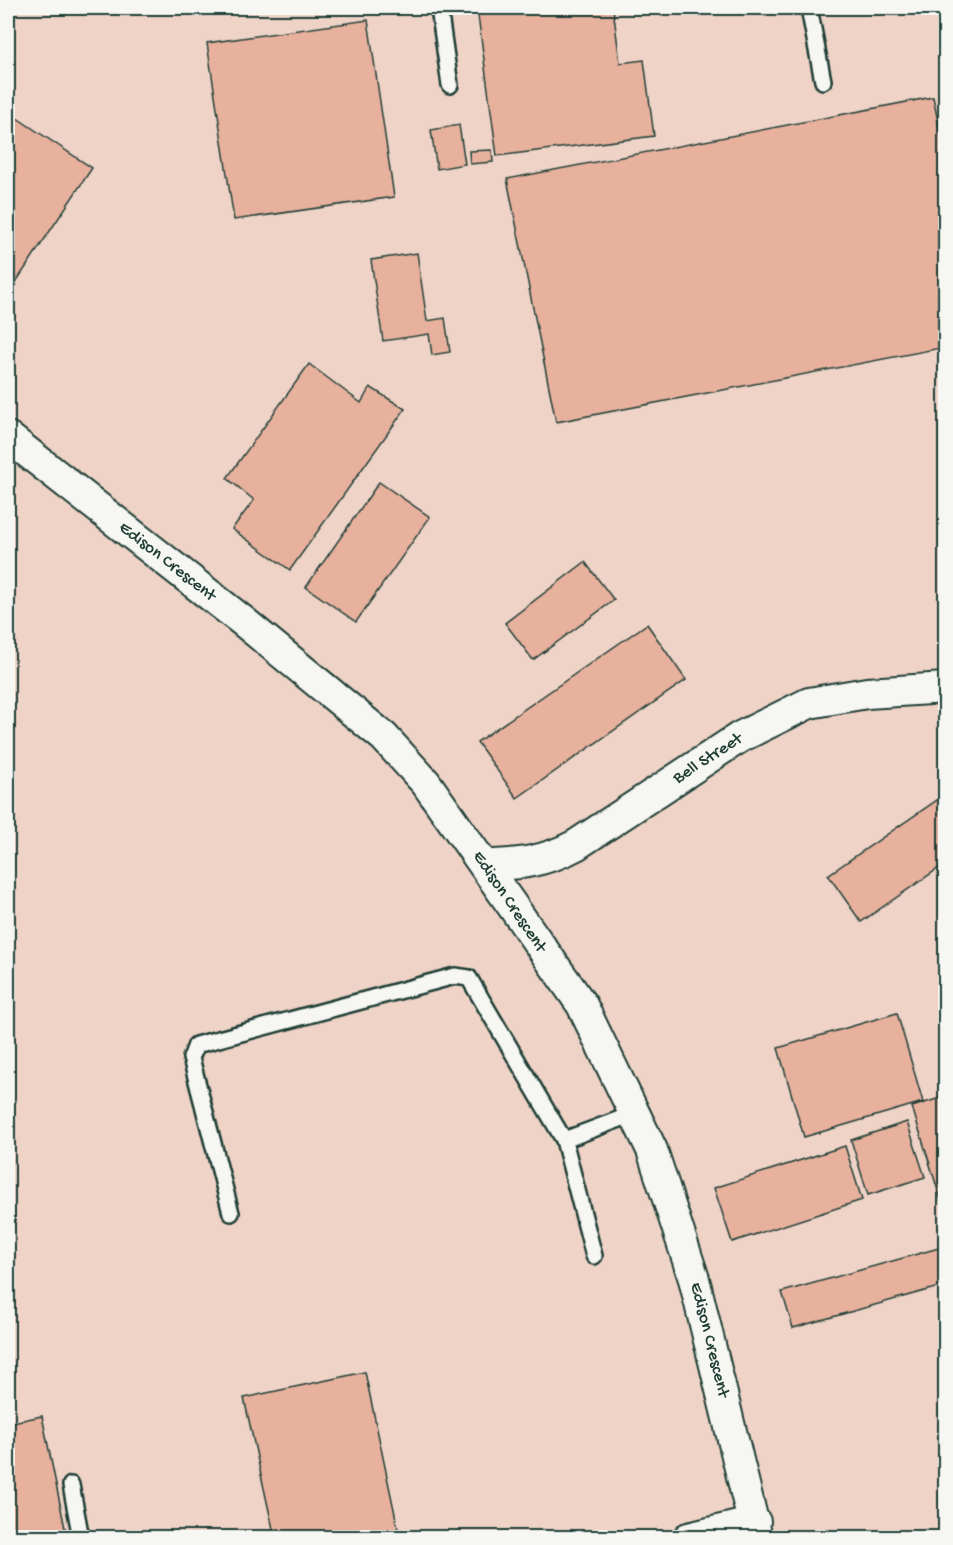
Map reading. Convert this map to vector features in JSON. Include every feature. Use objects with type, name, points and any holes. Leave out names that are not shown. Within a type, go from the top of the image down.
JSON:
[{"type":"street","name":"Edison Crescent","points":[[8,436],[280,651],[384,737],[426,783],[582,1005],[652,1150],[694,1279],[756,1530]]},
{"type":"street","name":"Bell Street","points":[[485,864],[534,862],[555,856],[576,845],[740,737],[809,703],[867,693],[945,688]]},
{"type":"street","points":[[688,1538],[756,1530]]},
{"type":"lane","points":[[440,8],[450,86]]},
{"type":"lane","points":[[809,8],[824,81]]},
{"type":"lane","points":[[231,1213],[191,1058],[196,1045],[455,976],[469,978],[564,1140],[594,1256]]},
{"type":"lane","points":[[564,1140],[636,1113]]},
{"type":"lane","points":[[71,1485],[81,1538]]},
{"type":"shaded area","points":[[8,8],[945,8],[945,1537],[8,1537]]},
{"type":"building","points":[[477,8],[613,8],[620,63],[644,60],[654,136],[497,156]]},
{"type":"building","points":[[368,20],[394,197],[234,220],[207,43]]},
{"type":"building","points":[[933,97],[946,160],[946,347],[556,422],[507,179]]},
{"type":"building","points":[[8,112],[92,168],[8,294]]},
{"type":"building","points":[[459,125],[465,164],[437,169],[431,130]]},
{"type":"building","points":[[492,150],[493,162],[470,164],[469,151]]},
{"type":"building","points":[[417,253],[427,321],[445,318],[450,352],[432,355],[429,334],[383,341],[371,260]]},
{"type":"building","points":[[309,364],[361,403],[370,387],[405,409],[290,570],[232,529],[254,500],[227,478]]},
{"type":"building","points":[[379,482],[430,517],[356,622],[306,587]]},
{"type":"building","points":[[585,562],[614,600],[533,660],[505,623]]},
{"type":"building","points":[[647,624],[686,680],[517,798],[477,742]]},
{"type":"building","points":[[946,794],[946,863],[861,922],[828,875]]},
{"type":"building","points":[[897,1013],[923,1102],[804,1137],[778,1048]]},
{"type":"building","points":[[946,1096],[946,1213],[945,1213],[912,1107]]},
{"type":"building","points":[[907,1122],[925,1177],[868,1195],[851,1140]]},
{"type":"building","points":[[845,1146],[862,1200],[732,1242],[714,1188]]},
{"type":"building","points":[[946,1246],[946,1285],[793,1328],[782,1292]]},
{"type":"building","points":[[365,1372],[400,1538],[275,1538],[244,1398]]},
{"type":"building","points":[[42,1416],[67,1538],[8,1538],[8,1423]]}]
